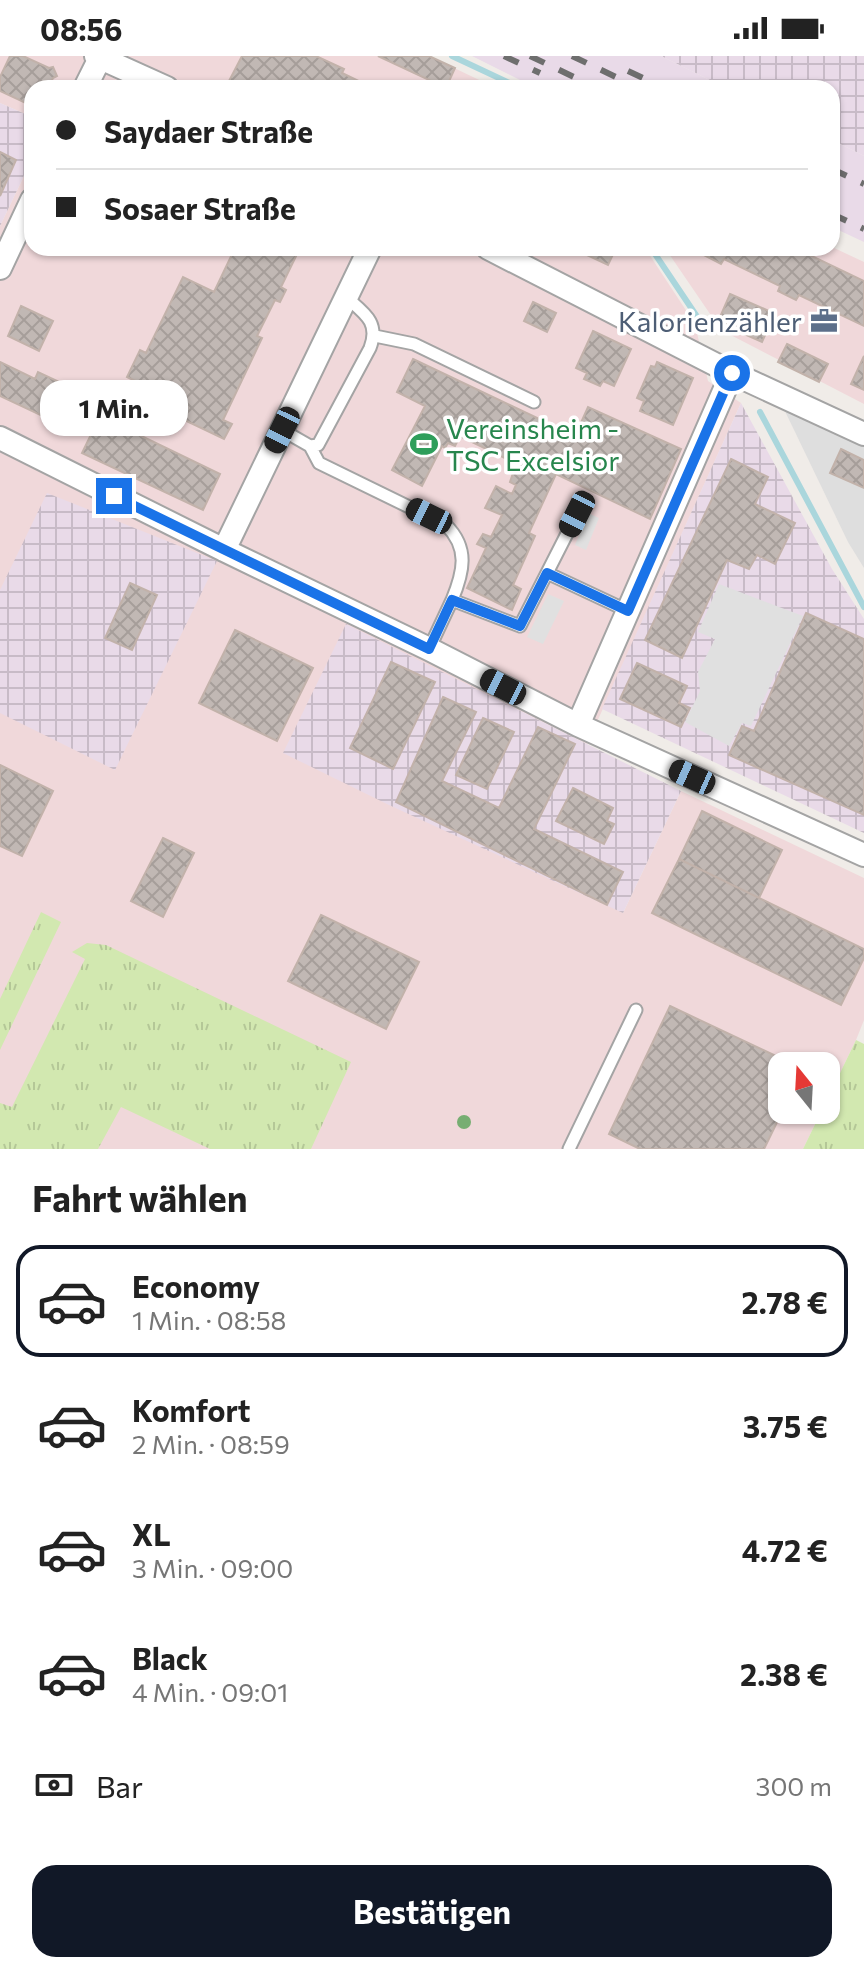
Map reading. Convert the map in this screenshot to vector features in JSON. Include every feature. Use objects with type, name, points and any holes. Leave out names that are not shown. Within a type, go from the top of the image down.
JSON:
[{"type":"street","points":[[88,80],[98,57],[149,80]]},
{"type":"street","points":[[0,268],[24,217]]},
{"type":"street","points":[[224,550],[366,256]]},
{"type":"street","points":[[504,256],[732,373],[864,434]]},
{"type":"street","points":[[578,725],[732,373]]},
{"type":"street","points":[[0,438],[578,725],[864,855]]},
{"type":"lane","points":[[310,446],[318,445],[375,336],[370,320],[346,297]]},
{"type":"lane","points":[[375,336],[414,344],[534,402]]},
{"type":"lane","points":[[282,430],[310,446],[319,463],[437,520],[455,534],[463,560],[456,590],[429,649]]},
{"type":"lane","points":[[452,600],[520,626],[577,514]]},
{"type":"lane","points":[[547,573],[628,611]]},
{"type":"lane","points":[[569,1149],[636,1010]]},
{"type":"shaded area","points":[[0,56],[429,56],[479,80],[24,80],[24,114],[0,103]]},
{"type":"shaded area","points":[[472,56],[661,56],[710,80],[520,80]]},
{"type":"shaded area","points":[[661,56],[864,56],[864,156],[840,144],[840,80],[710,80]]},
{"type":"shaded area","points":[[0,103],[24,114],[24,176],[0,226]]},
{"type":"shaded area","points":[[840,144],[864,156],[864,242],[840,231]]},
{"type":"shaded area","points":[[24,176],[24,256],[650,256],[695,324],[708,381],[741,403],[587,744],[346,625],[623,913],[681,791],[864,878],[864,1020],[840,1073],[840,1052],[768,1052],[768,1124],[815,1124],[803,1149],[0,1149],[0,226]]},
{"type":"shaded area","points":[[840,251],[864,262],[864,404],[721,330],[670,256],[840,256]]},
{"type":"shaded area","points":[[741,403],[832,569],[864,619],[864,833],[602,709]]},
{"type":"shaded area","points":[[782,405],[864,445],[864,568],[848,542]]},
{"type":"shaded area","points":[[47,493],[217,561],[115,770],[0,713],[0,590]]},
{"type":"shaded area","points":[[588,513],[599,518],[586,550],[575,545]]},
{"type":"shaded area","points":[[719,584],[803,616],[751,726],[742,723],[729,746],[685,722],[700,691],[698,672],[715,639],[698,632]]},
{"type":"shaded area","points":[[548,594],[564,601],[543,644],[527,637]]},
{"type":"shaded area","points":[[346,624],[681,791],[623,913],[283,753]]},
{"type":"green space","points":[[41,912],[61,922],[0,1050],[0,999]]},
{"type":"green space","points":[[87,943],[106,945],[351,1062],[311,1149],[210,1149],[121,1107],[98,1149],[0,1149],[0,1103],[12,1107],[85,959],[72,952]]},
{"type":"green space","points":[[856,1040],[864,1044],[864,1149],[803,1149],[815,1124],[840,1124],[840,1073]]},
{"type":"building","points":[[10,56],[23,56],[53,67],[57,76],[52,80],[24,80],[24,102],[0,91],[0,77]]},
{"type":"building","points":[[242,56],[316,56],[344,69],[342,73],[356,80],[230,80]]},
{"type":"building","points":[[378,56],[429,56],[455,68],[450,80],[429,80]]},
{"type":"building","points":[[0,152],[16,160],[0,196]]},
{"type":"building","points":[[231,256],[296,256],[281,287],[286,290],[280,302],[275,300],[257,336],[262,338],[223,420],[232,424],[224,439],[155,406],[160,393],[127,377],[140,350],[146,353],[183,277],[214,292]]},
{"type":"building","points":[[589,256],[612,256],[608,265]]},
{"type":"building","points":[[706,256],[812,256],[864,281],[864,326],[799,295],[796,300],[778,291],[780,286],[724,259],[721,264]]},
{"type":"building","points":[[730,294],[769,311],[772,320],[762,342],[728,327],[720,317]]},
{"type":"building","points":[[533,302],[556,313],[547,332],[524,321]]},
{"type":"building","points":[[21,306],[53,321],[39,351],[8,336]]},
{"type":"building","points":[[593,331],[631,349],[614,386],[603,381],[600,386],[584,379],[587,373],[576,368]]},
{"type":"building","points":[[787,344],[828,364],[819,382],[778,362]]},
{"type":"building","points":[[864,356],[864,390],[851,384]]},
{"type":"building","points":[[413,359],[575,436],[588,407],[681,449],[650,519],[556,474],[529,533],[535,536],[513,585],[521,589],[512,610],[467,588],[486,548],[477,544],[483,534],[491,537],[502,515],[485,508],[496,486],[512,494],[516,485],[510,482],[513,473],[509,471],[513,462],[460,436],[455,446],[448,443],[445,448],[442,446],[422,486],[392,470],[425,406],[397,392]]},
{"type":"building","points":[[0,362],[35,379],[38,372],[85,394],[68,428],[0,396]]},
{"type":"building","points":[[657,362],[693,378],[673,425],[640,411],[644,401],[637,398],[651,366],[655,367]]},
{"type":"building","points":[[100,416],[220,474],[203,510],[82,453]]},
{"type":"building","points":[[841,449],[864,460],[864,488],[830,473]]},
{"type":"building","points":[[731,459],[768,477],[755,504],[795,523],[775,564],[757,555],[749,569],[727,560],[682,658],[645,640]]},
{"type":"building","points":[[130,583],[157,595],[132,650],[105,638]]},
{"type":"building","points":[[806,613],[864,639],[864,815],[729,755],[742,726],[754,731]]},
{"type":"building","points":[[235,630],[313,668],[277,741],[199,703]]},
{"type":"building","points":[[391,662],[435,682],[393,769],[350,748]]},
{"type":"building","points":[[637,663],[687,686],[679,703],[690,708],[681,727],[620,699]]},
{"type":"building","points":[[443,697],[476,712],[442,781],[499,808],[538,727],[575,744],[534,829],[623,872],[607,905],[396,802]]},
{"type":"building","points":[[483,718],[514,732],[487,789],[456,775]]},
{"type":"building","points":[[0,765],[53,791],[22,856],[0,846]]},
{"type":"building","points":[[573,788],[613,808],[607,821],[614,824],[604,844],[556,821]]},
{"type":"building","points":[[702,811],[782,850],[759,898],[679,859]]},
{"type":"building","points":[[163,838],[194,853],[163,917],[131,901]]},
{"type":"building","points":[[679,859],[864,949],[864,958],[841,1005],[652,913]]},
{"type":"building","points":[[321,915],[419,962],[386,1029],[288,981]]},
{"type":"building","points":[[670,1006],[768,1052],[768,1124],[776,1124],[764,1149],[640,1149],[609,1134]]},
{"type":"waterway","points":[[452,56],[503,80]]},
{"type":"waterway","points":[[656,256],[702,324]]},
{"type":"waterway","points":[[760,412],[864,607]]},
{"type":"railway","points":[[504,56],[540,73]]},
{"type":"railway","points":[[530,56],[580,80]]},
{"type":"railway","points":[[572,56],[622,80]]},
{"type":"railway","points":[[628,71],[647,80]]},
{"type":"railway","points":[[840,173],[864,184]]},
{"type":"railway","points":[[840,218],[864,229]]},
{"type":"place","name":"Kalorienzähler","points":[[824,321]]},
{"type":"place","name":"Vereinsheim - TSC Excelsior","points":[[424,444]]},
{"type":"route","points":[[114,496],[429,649],[452,600],[520,626],[547,573],[628,611],[732,373]]}]
